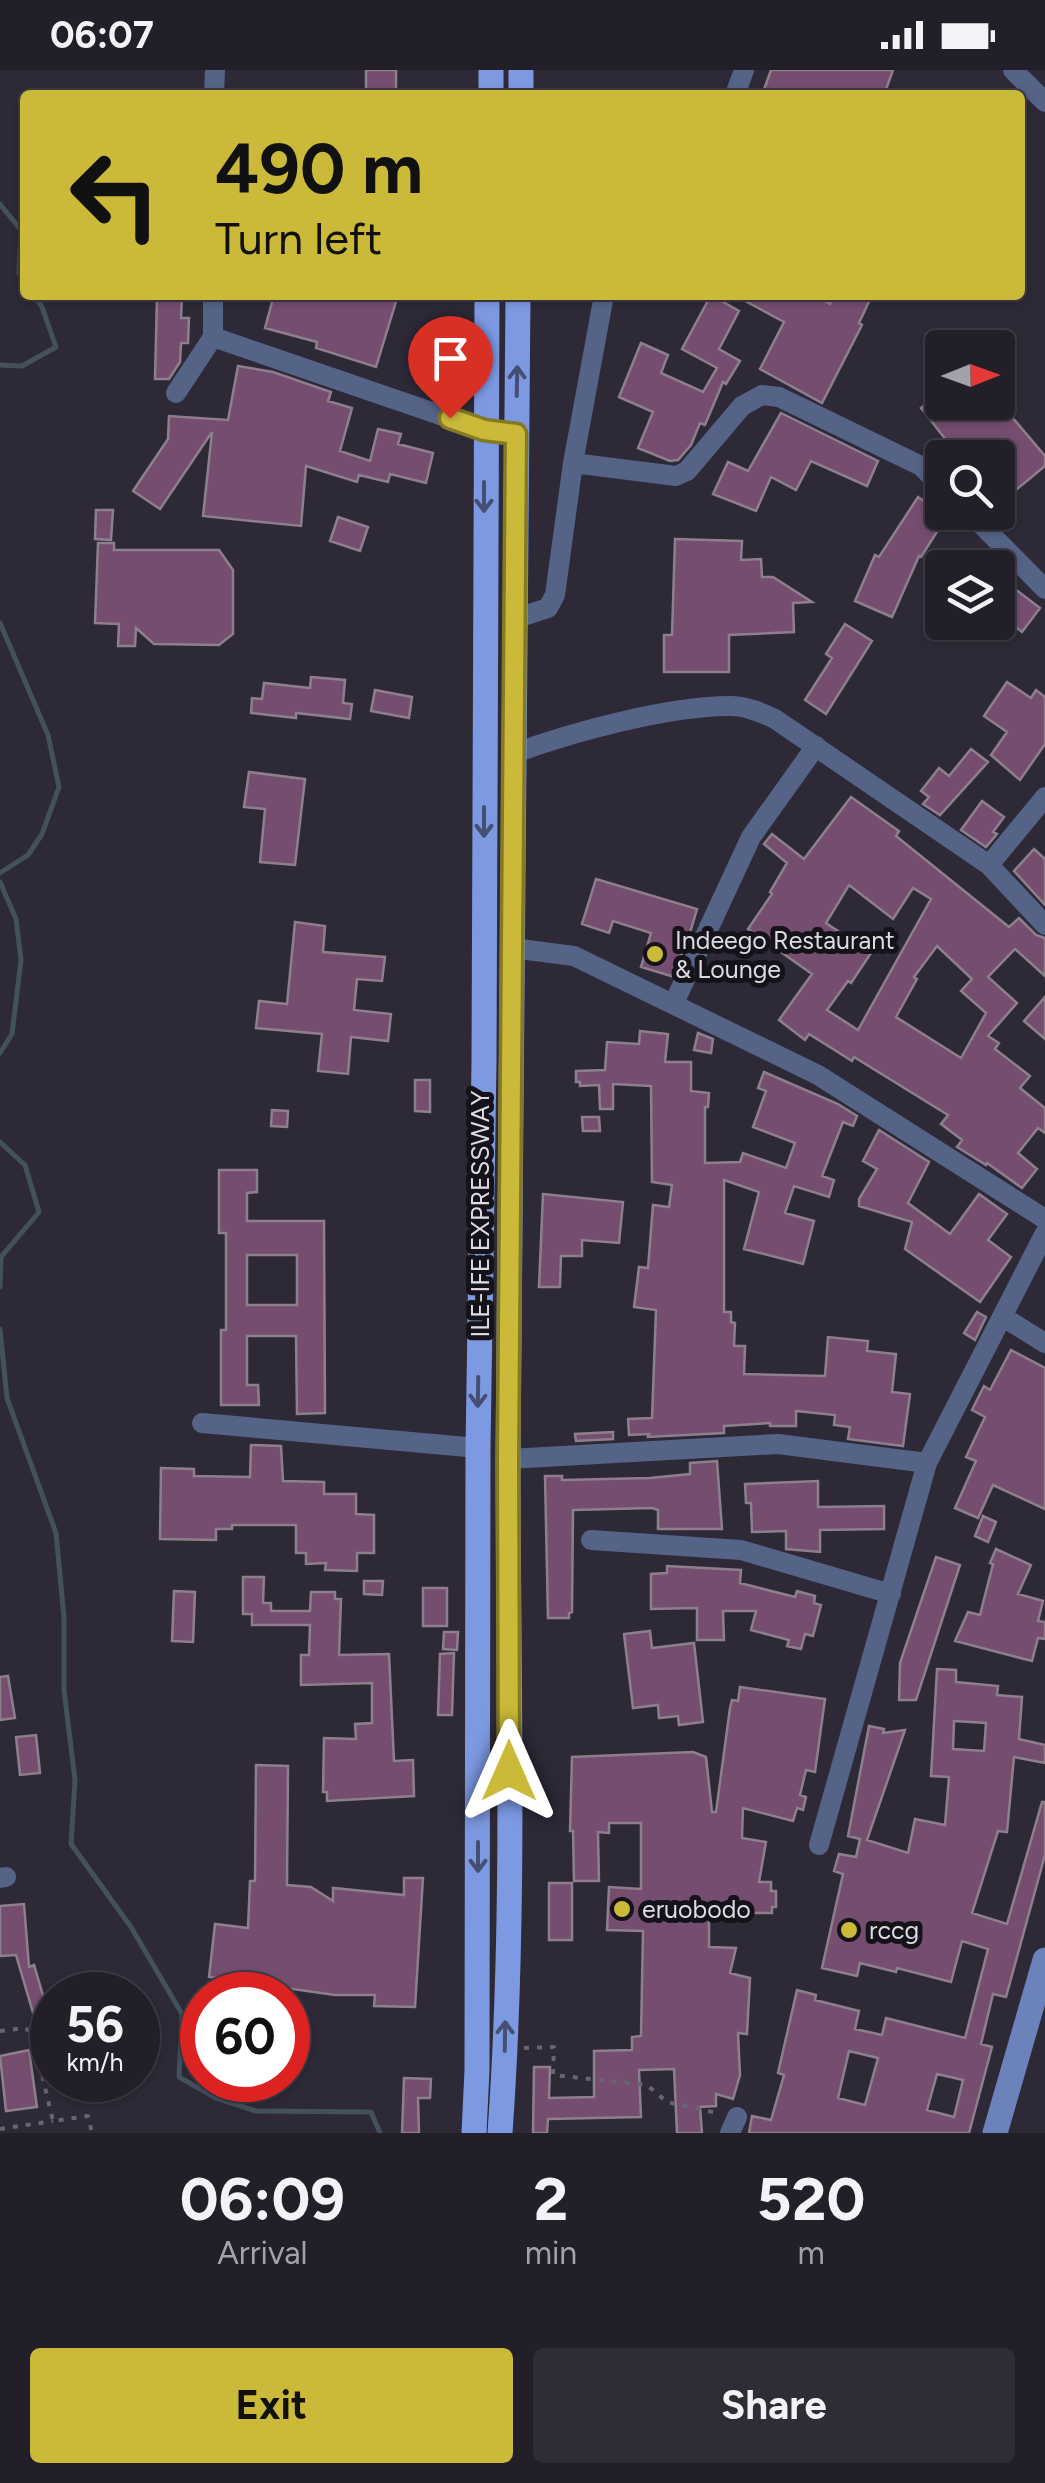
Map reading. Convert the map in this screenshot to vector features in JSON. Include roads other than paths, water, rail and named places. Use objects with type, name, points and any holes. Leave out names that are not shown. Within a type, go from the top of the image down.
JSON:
[{"type":"main road","name":"ILE-IFE EXPRESSWAY","points":[[474,2133],[478,2070],[478,1448],[487,300]]},
{"type":"main road","name":"ILE-IFE EXPRESSWAY","points":[[500,2133],[509,1771],[518,300]]},
{"type":"main road","points":[[482,1118],[510,1116]]},
{"type":"main road","points":[[995,2133],[1045,1960]]},
{"type":"street","points":[[1013,70],[1045,102]]},
{"type":"street","points":[[176,392],[213,337],[213,300]]},
{"type":"street","points":[[514,619],[548,608],[555,596],[573,463],[603,300]]},
{"type":"street","points":[[213,337],[484,430],[516,434]]},
{"type":"street","points":[[573,463],[676,476],[687,471],[742,406],[762,395],[779,397],[925,470]]},
{"type":"street","points":[[987,530],[1045,589]]},
{"type":"street","points":[[515,753],[608,726],[729,706],[752,708],[816,746],[988,865],[1045,925]]},
{"type":"street","points":[[674,1003],[751,838],[816,746]]},
{"type":"street","points":[[988,865],[1045,797]]},
{"type":"street","points":[[512,948],[574,956],[818,1075],[1045,1218]]},
{"type":"street","points":[[818,1846],[928,1463],[1045,1232]]},
{"type":"street","points":[[1003,1317],[1045,1343]]},
{"type":"street","points":[[202,1423],[478,1448]]},
{"type":"street","points":[[508,1459],[778,1444],[928,1463]]},
{"type":"street","points":[[591,1540],[742,1550],[891,1594]]},
{"type":"waterway","points":[[0,204],[20,229]]},
{"type":"waterway","points":[[20,252],[20,274]]},
{"type":"waterway","points":[[0,365],[22,366],[56,347],[37,300]]},
{"type":"waterway","points":[[0,623],[48,735],[59,787],[42,834],[28,855],[0,873]]},
{"type":"waterway","points":[[0,882],[16,919],[21,960],[12,1034],[0,1053]]},
{"type":"waterway","points":[[0,1142],[25,1165],[39,1212],[1,1257],[0,1287]]},
{"type":"waterway","points":[[0,1329],[7,1398],[56,1533],[64,1618],[64,1690],[75,1780],[71,1844],[131,1927],[182,2014],[179,2077],[216,2098],[256,2111],[371,2112],[380,2133]]},
{"type":"place","name":"Indeego Restaurant & Lounge","points":[[655,954]]},
{"type":"place","name":"eruobodo","points":[[622,1909]]},
{"type":"place","name":"rccg","points":[[849,1930]]}]
